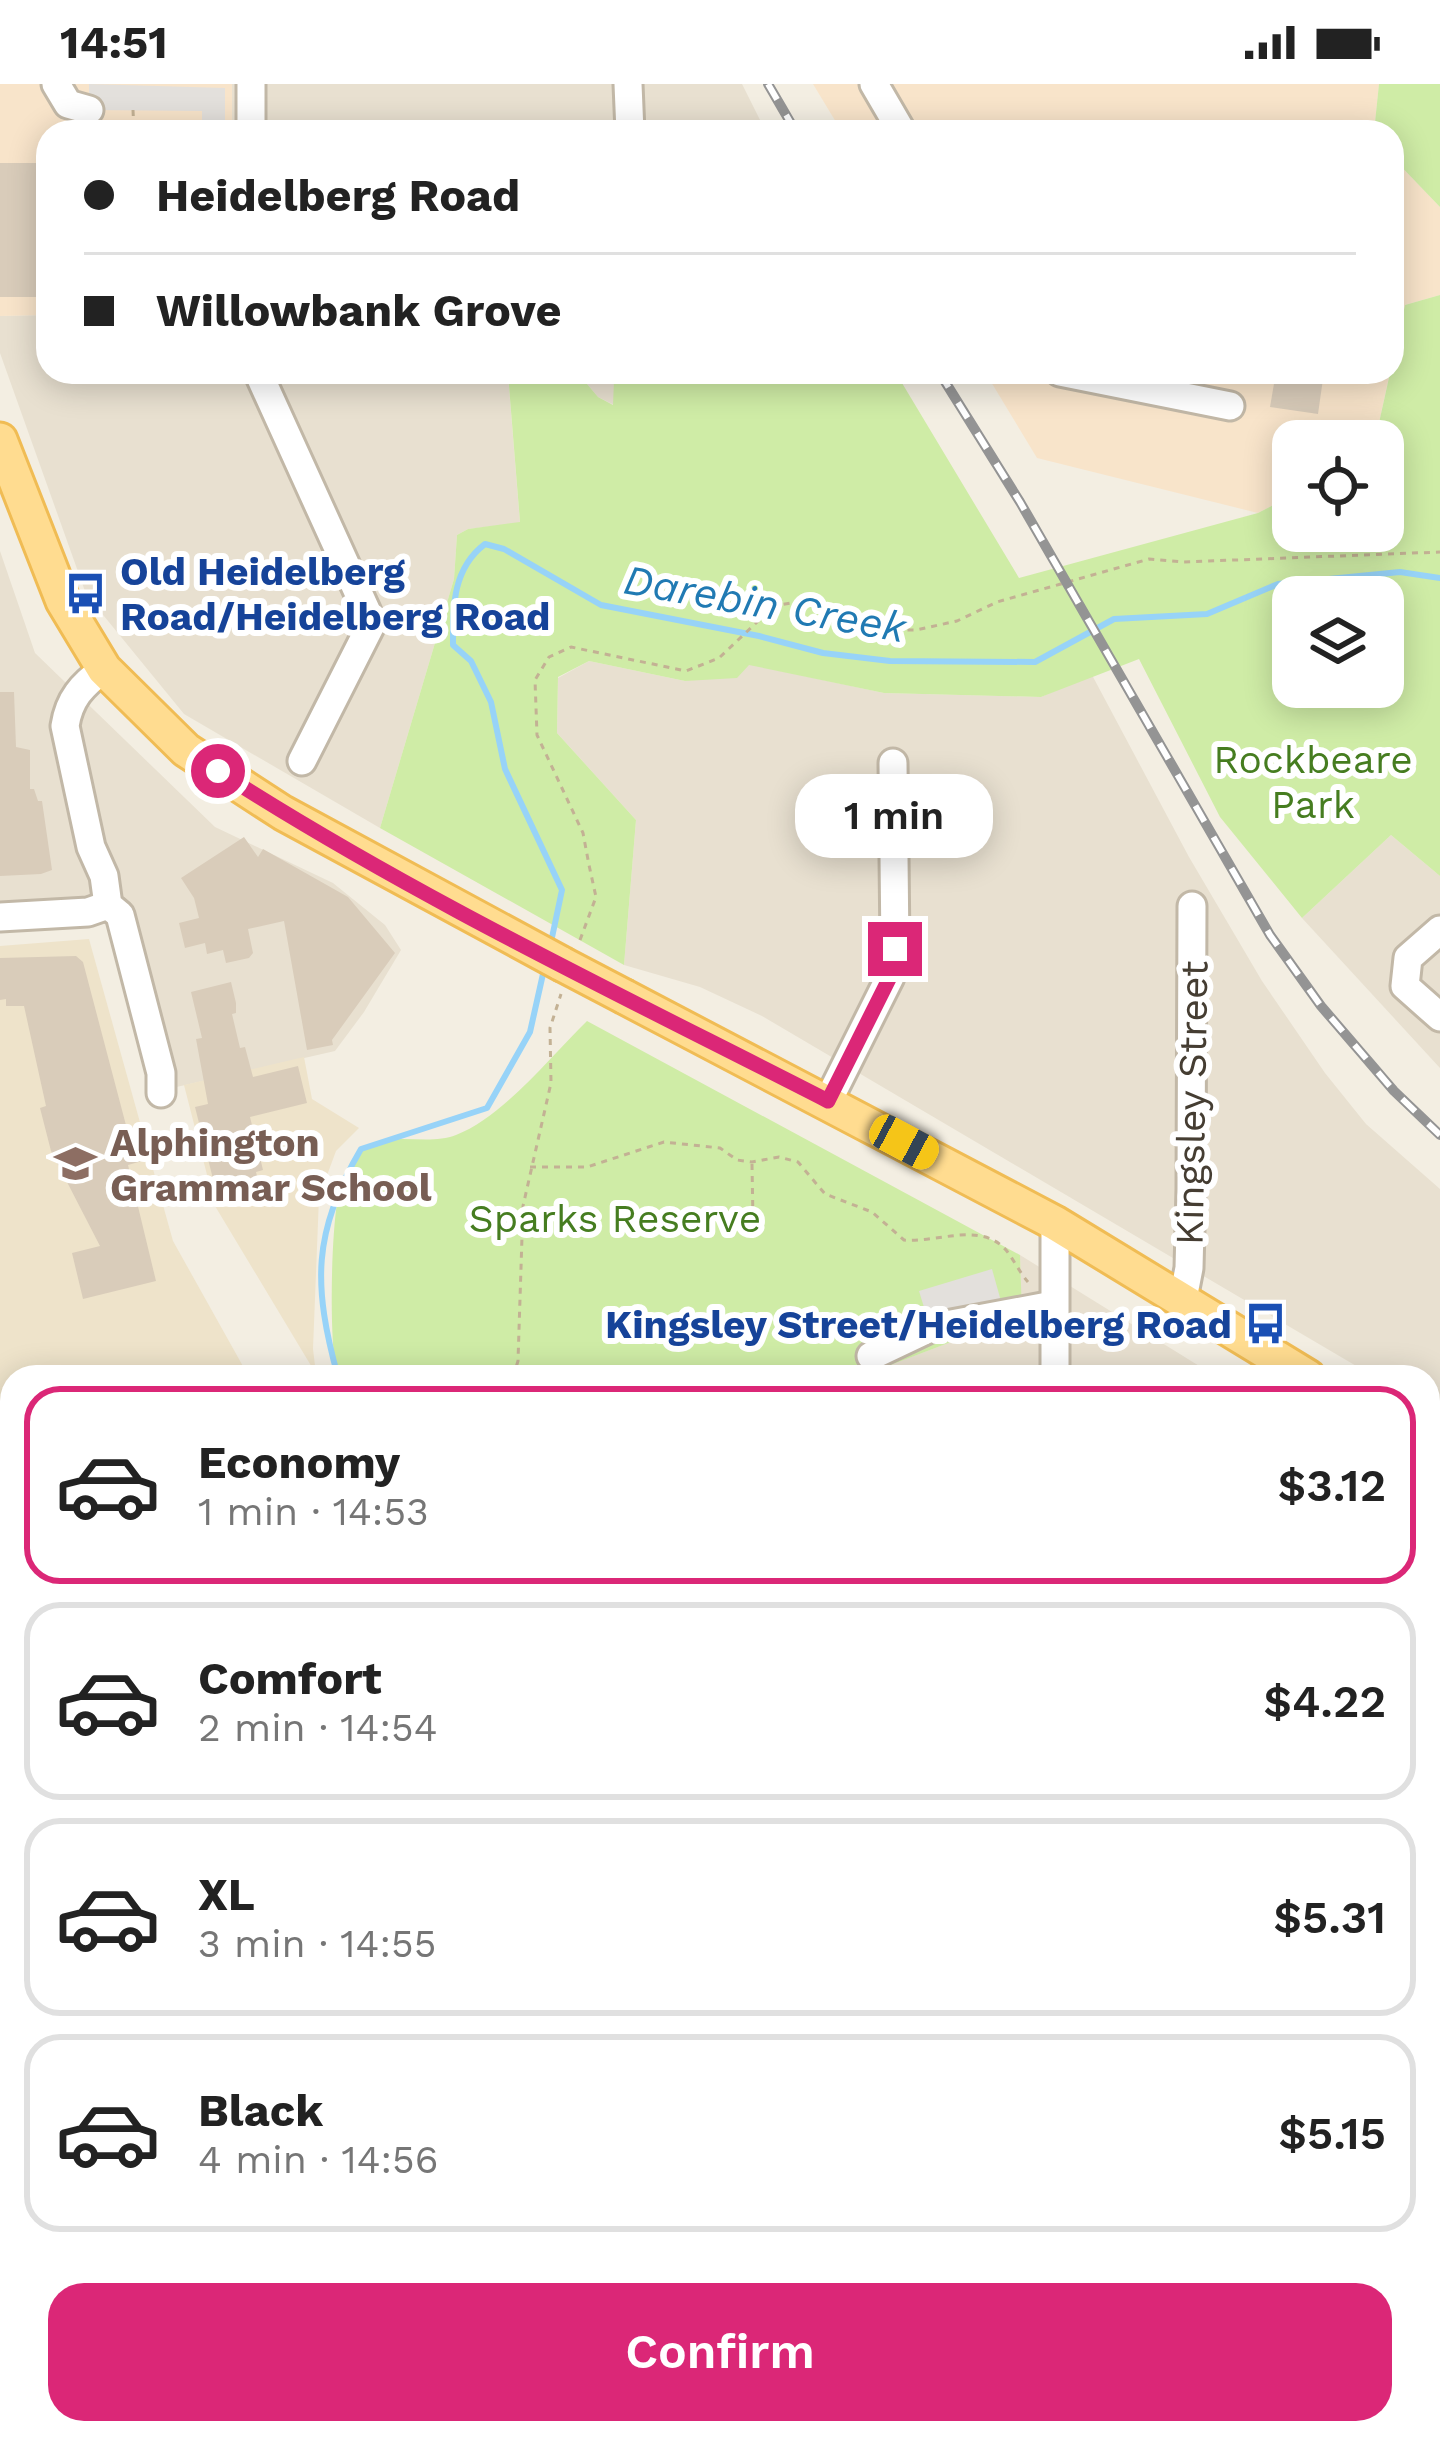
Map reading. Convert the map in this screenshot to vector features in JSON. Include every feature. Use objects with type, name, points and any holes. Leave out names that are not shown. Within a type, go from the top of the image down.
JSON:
[{"type":"main road","points":[[4,460],[63,601],[104,670],[186,750],[283,813],[518,941],[1055,1223],[1289,1365]]},
{"type":"street","points":[[56,84],[68,104],[88,110]]},
{"type":"street","points":[[251,84],[251,120]]},
{"type":"street","points":[[628,84],[630,120]]},
{"type":"street","points":[[874,84],[895,120]]},
{"type":"street","points":[[263,384],[372,623],[302,761]]},
{"type":"street","points":[[1120,384],[1229,406]]},
{"type":"street","points":[[104,670],[82,685],[67,708],[64,726],[108,905],[120,915],[161,1073],[161,1093]]},
{"type":"street","points":[[828,1101],[890,977],[895,949],[893,763]]},
{"type":"street","points":[[0,917],[88,912],[108,905]]},
{"type":"street","name":"Kingsley Street","points":[[1183,1299],[1190,1228],[1192,906]]},
{"type":"street","points":[[1440,930],[1408,958],[1405,986],[1440,1017]]},
{"type":"street","points":[[1055,1223],[1055,1365]]},
{"type":"street","points":[[871,1356],[930,1328],[1053,1296]]},
{"type":"path","points":[[134,110],[134,120]]},
{"type":"path","points":[[590,865],[583,833],[537,735],[535,680],[549,657],[572,646],[686,671],[719,658],[774,606],[809,600],[863,630],[916,630],[1149,559],[1184,562],[1440,552]]},
{"type":"path","points":[[517,1365],[524,1207],[551,1083]]},
{"type":"path","points":[[530,1167],[587,1167],[664,1142],[720,1148],[737,1160],[752,1162],[779,1156],[798,1162],[825,1194],[872,1212],[904,1240],[974,1234],[992,1238],[1006,1250],[1025,1281],[1053,1296]]},
{"type":"path","points":[[752,1162],[753,1221]]},
{"type":"shaded area","points":[[0,84],[232,84],[232,120],[36,120],[36,315],[0,316]]},
{"type":"shaded area","points":[[89,84],[225,88],[225,120],[202,120],[202,111],[89,110]]},
{"type":"shaded area","points":[[232,84],[742,84],[760,120],[232,120]]},
{"type":"shaded area","points":[[813,84],[1379,84],[1375,120],[835,120]]},
{"type":"shaded area","points":[[1404,170],[1440,207],[1440,295],[1405,305],[1404,309]]},
{"type":"shaded area","points":[[36,315],[36,384],[509,384],[520,523],[468,529],[457,535],[454,579],[380,828],[184,714],[86,594],[0,353],[0,316]]},
{"type":"shaded area","points":[[587,384],[614,384],[614,405]]},
{"type":"shaded area","points":[[992,384],[1387,384],[1380,420],[1272,420],[1272,506],[1258,513],[1037,458]]},
{"type":"shaded area","points":[[0,551],[35,653],[215,827],[333,883],[385,925],[401,950],[335,1051],[172,1088],[130,919],[0,931]]},
{"type":"shaded area","points":[[589,661],[685,681],[748,664],[884,693],[1041,697],[1092,675],[1262,981],[1366,1124],[1440,1189],[1440,1365],[1355,1365],[762,1016],[700,987],[624,965],[636,820],[557,733],[558,678]]},
{"type":"shaded area","points":[[1391,835],[1440,876],[1440,1068],[1302,918]]},
{"type":"shaded area","name":"Alphington Grammar School","points":[[89,939],[173,1241],[242,1365],[0,1365],[0,946]]},
{"type":"shaded area","name":"Alphington Grammar School","points":[[304,1057],[312,1099],[359,1128],[336,1151],[319,1197],[315,1365],[311,1365],[215,1206],[184,1085]]},
{"type":"shaded area","points":[[1020,1255],[1198,1365],[890,1365],[1021,1315]]},
{"type":"shaded area","points":[[992,1269],[1006,1319],[934,1340],[919,1291]]},
{"type":"green space","points":[[1379,84],[1440,84],[1440,207],[1404,170],[1404,120],[1375,120]]},
{"type":"green space","name":"Rockbeare Park","points":[[1440,295],[1440,876],[1391,835],[1302,918],[1220,817],[1139,659],[1041,697],[884,693],[749,665],[737,678],[685,681],[589,661],[558,677],[557,733],[636,820],[624,965],[380,828],[454,579],[457,535],[468,529],[520,522],[509,384],[587,384],[613,405],[614,384],[903,384],[1019,578],[1272,506],[1272,552],[1404,552],[1404,420],[1380,420],[1388,384],[1404,384],[1405,305]]},
{"type":"green space","name":"Sparks Reserve","points":[[587,1021],[1020,1255],[1022,1315],[891,1365],[335,1365],[335,1220],[341,1188],[355,1157],[376,1142],[456,1135],[491,1115]]},
{"type":"building","points":[[0,163],[36,163],[36,297],[0,297]]},
{"type":"building","points":[[1274,384],[1322,384],[1318,414],[1270,407]]},
{"type":"building","points":[[0,692],[14,692],[16,747],[30,750],[30,789],[42,801],[52,870],[41,874],[0,876]]},
{"type":"building","points":[[244,837],[258,857],[263,849],[348,897],[395,953],[332,1040],[333,1045],[307,1050],[284,921],[248,929],[253,953],[249,958],[226,963],[223,950],[207,954],[205,943],[185,948],[179,923],[199,918],[194,898],[181,878]]},
{"type":"building","points":[[76,956],[83,962],[127,1129],[139,1126],[149,1159],[128,1165],[156,1281],[83,1299],[72,1253],[100,1246],[51,1151],[24,1006],[6,1006],[6,999],[0,1000],[0,958]]},
{"type":"building","points":[[231,982],[236,1003],[232,1014],[253,1077],[298,1066],[307,1103],[250,1117],[263,1170],[256,1172],[262,1197],[220,1207],[195,1107],[208,1104],[196,1039],[202,1038],[191,992]]},
{"type":"waterway","name":"Darebin Creek","points":[[550,947],[562,890],[505,769],[491,702],[471,661],[453,645],[460,577],[485,544],[504,549],[601,605],[823,653],[890,661],[1035,662],[1114,619],[1207,614],[1278,584],[1400,572],[1440,578]]},
{"type":"waterway","name":"Darebin Creek","points":[[335,1365],[324,1315],[322,1260],[333,1207],[345,1179],[361,1149],[487,1108],[530,1032],[545,965]]},
{"type":"railway","points":[[768,84],[789,120]]},
{"type":"railway","points":[[946,384],[1020,502],[1270,935],[1321,1006],[1394,1091],[1440,1135]]},
{"type":"place","name":"Old Heidelberg Road/Heidelberg Road","points":[[86,593]]},
{"type":"place","name":"Alphington Grammar School","points":[[76,1164]]},
{"type":"place","name":"Kingsley Street/Heidelberg Road","points":[[1266,1324]]},
{"type":"route","points":[[218,771],[283,813],[518,941],[828,1101],[890,977],[895,949]]}]
